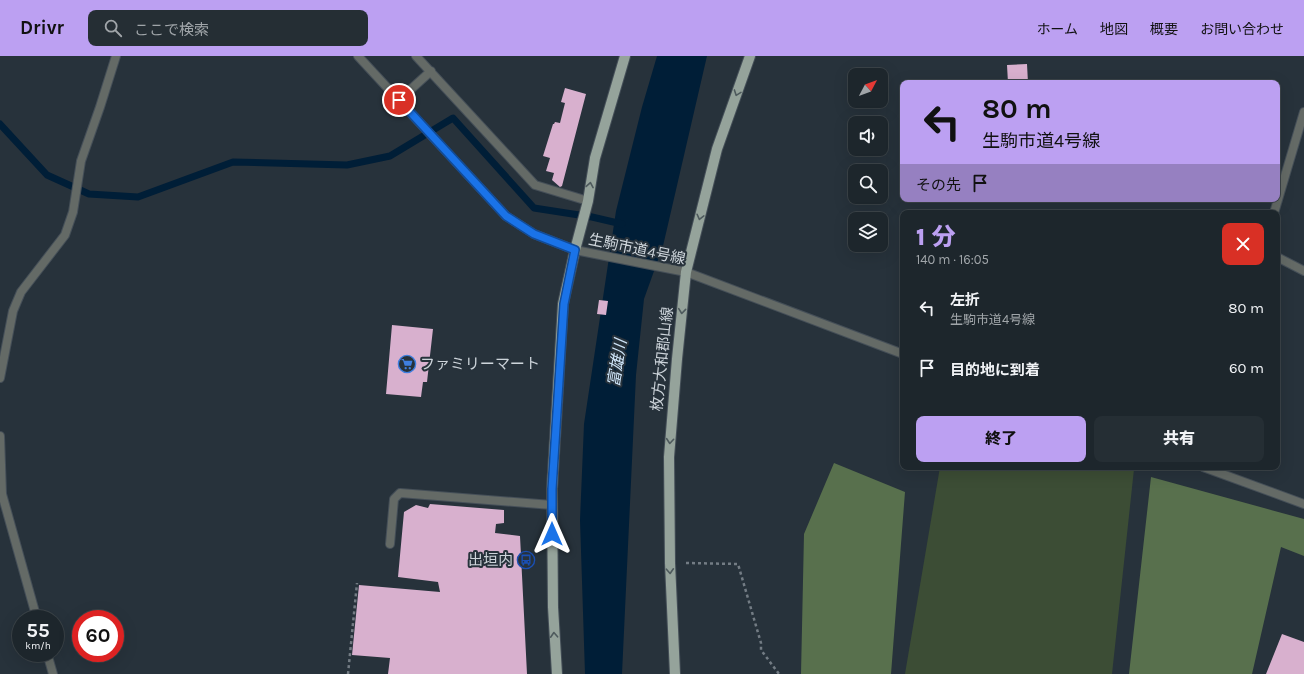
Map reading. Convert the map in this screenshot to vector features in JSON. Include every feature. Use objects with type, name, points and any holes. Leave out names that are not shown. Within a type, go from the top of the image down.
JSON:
[{"type":"main road","points":[[557,674],[553,607],[552,506],[564,304],[575,250],[588,200],[595,158],[625,56]]},
{"type":"main road","name":"枚方大和郡山線","points":[[675,674],[670,563],[669,457],[676,359],[686,272],[717,149],[750,56]]},
{"type":"street","points":[[0,378],[13,310],[21,292],[65,235],[73,212],[82,161],[116,56]]},
{"type":"street","name":"生駒市道4号線","points":[[358,56],[506,216],[534,234],[575,250],[686,272],[900,353]]},
{"type":"street","points":[[416,56],[535,185],[588,200]]},
{"type":"street","points":[[399,100],[431,71]]},
{"type":"street","points":[[1280,193],[1304,113]]},
{"type":"street","points":[[1280,259],[1304,272]]},
{"type":"street","points":[[0,436],[2,494],[34,610]]},
{"type":"street","points":[[1211,470],[1304,504]]},
{"type":"street","points":[[390,544],[394,499],[400,493],[552,506]]},
{"type":"street","points":[[50,662],[53,674]]},
{"type":"path","points":[[670,563],[738,564],[762,643],[761,650],[780,674]]},
{"type":"path","points":[[348,674],[353,641],[357,582]]},
{"type":"green space","points":[[834,463],[905,492],[891,674],[801,674],[804,534]]},
{"type":"green space","points":[[939,470],[1134,470],[1112,674],[905,674]]},
{"type":"green space","points":[[1151,477],[1304,519],[1304,556],[1281,547],[1252,674],[1129,674]]},
{"type":"water","name":"富雄川","points":[[657,56],[707,56],[663,246],[644,299],[636,375],[622,674],[585,674],[580,520],[584,424],[616,211],[642,107]]},
{"type":"building","points":[[1027,64],[1028,80],[1008,80],[1007,65]]},
{"type":"building","points":[[565,88],[586,94],[562,186],[560,187],[552,180],[554,173],[546,171],[550,158],[543,156],[553,124],[555,122],[560,123],[565,103],[561,102]]},
{"type":"building","points":[[599,300],[608,301],[606,315],[597,314]]},
{"type":"building","points":[[392,325],[433,329],[427,382],[423,382],[421,397],[386,394]]},
{"type":"building","points":[[430,504],[504,510],[504,523],[496,524],[495,533],[520,536],[527,674],[388,674],[390,658],[352,655],[359,585],[440,592],[438,582],[398,577],[404,512],[416,505],[428,508]]},
{"type":"building","points":[[1282,634],[1304,642],[1304,674],[1266,674]]},
{"type":"waterway","points":[[0,124],[47,175],[89,194],[138,197],[233,162],[347,165],[390,156],[453,118],[534,208],[592,217],[622,224]]},
{"type":"place","name":"ファミリーマート","points":[[407,364]]},
{"type":"place","name":"出垣内","points":[[526,560]]},
{"type":"route","points":[[399,100],[506,216],[538,236],[575,250],[564,304],[552,489],[552,534]]}]
